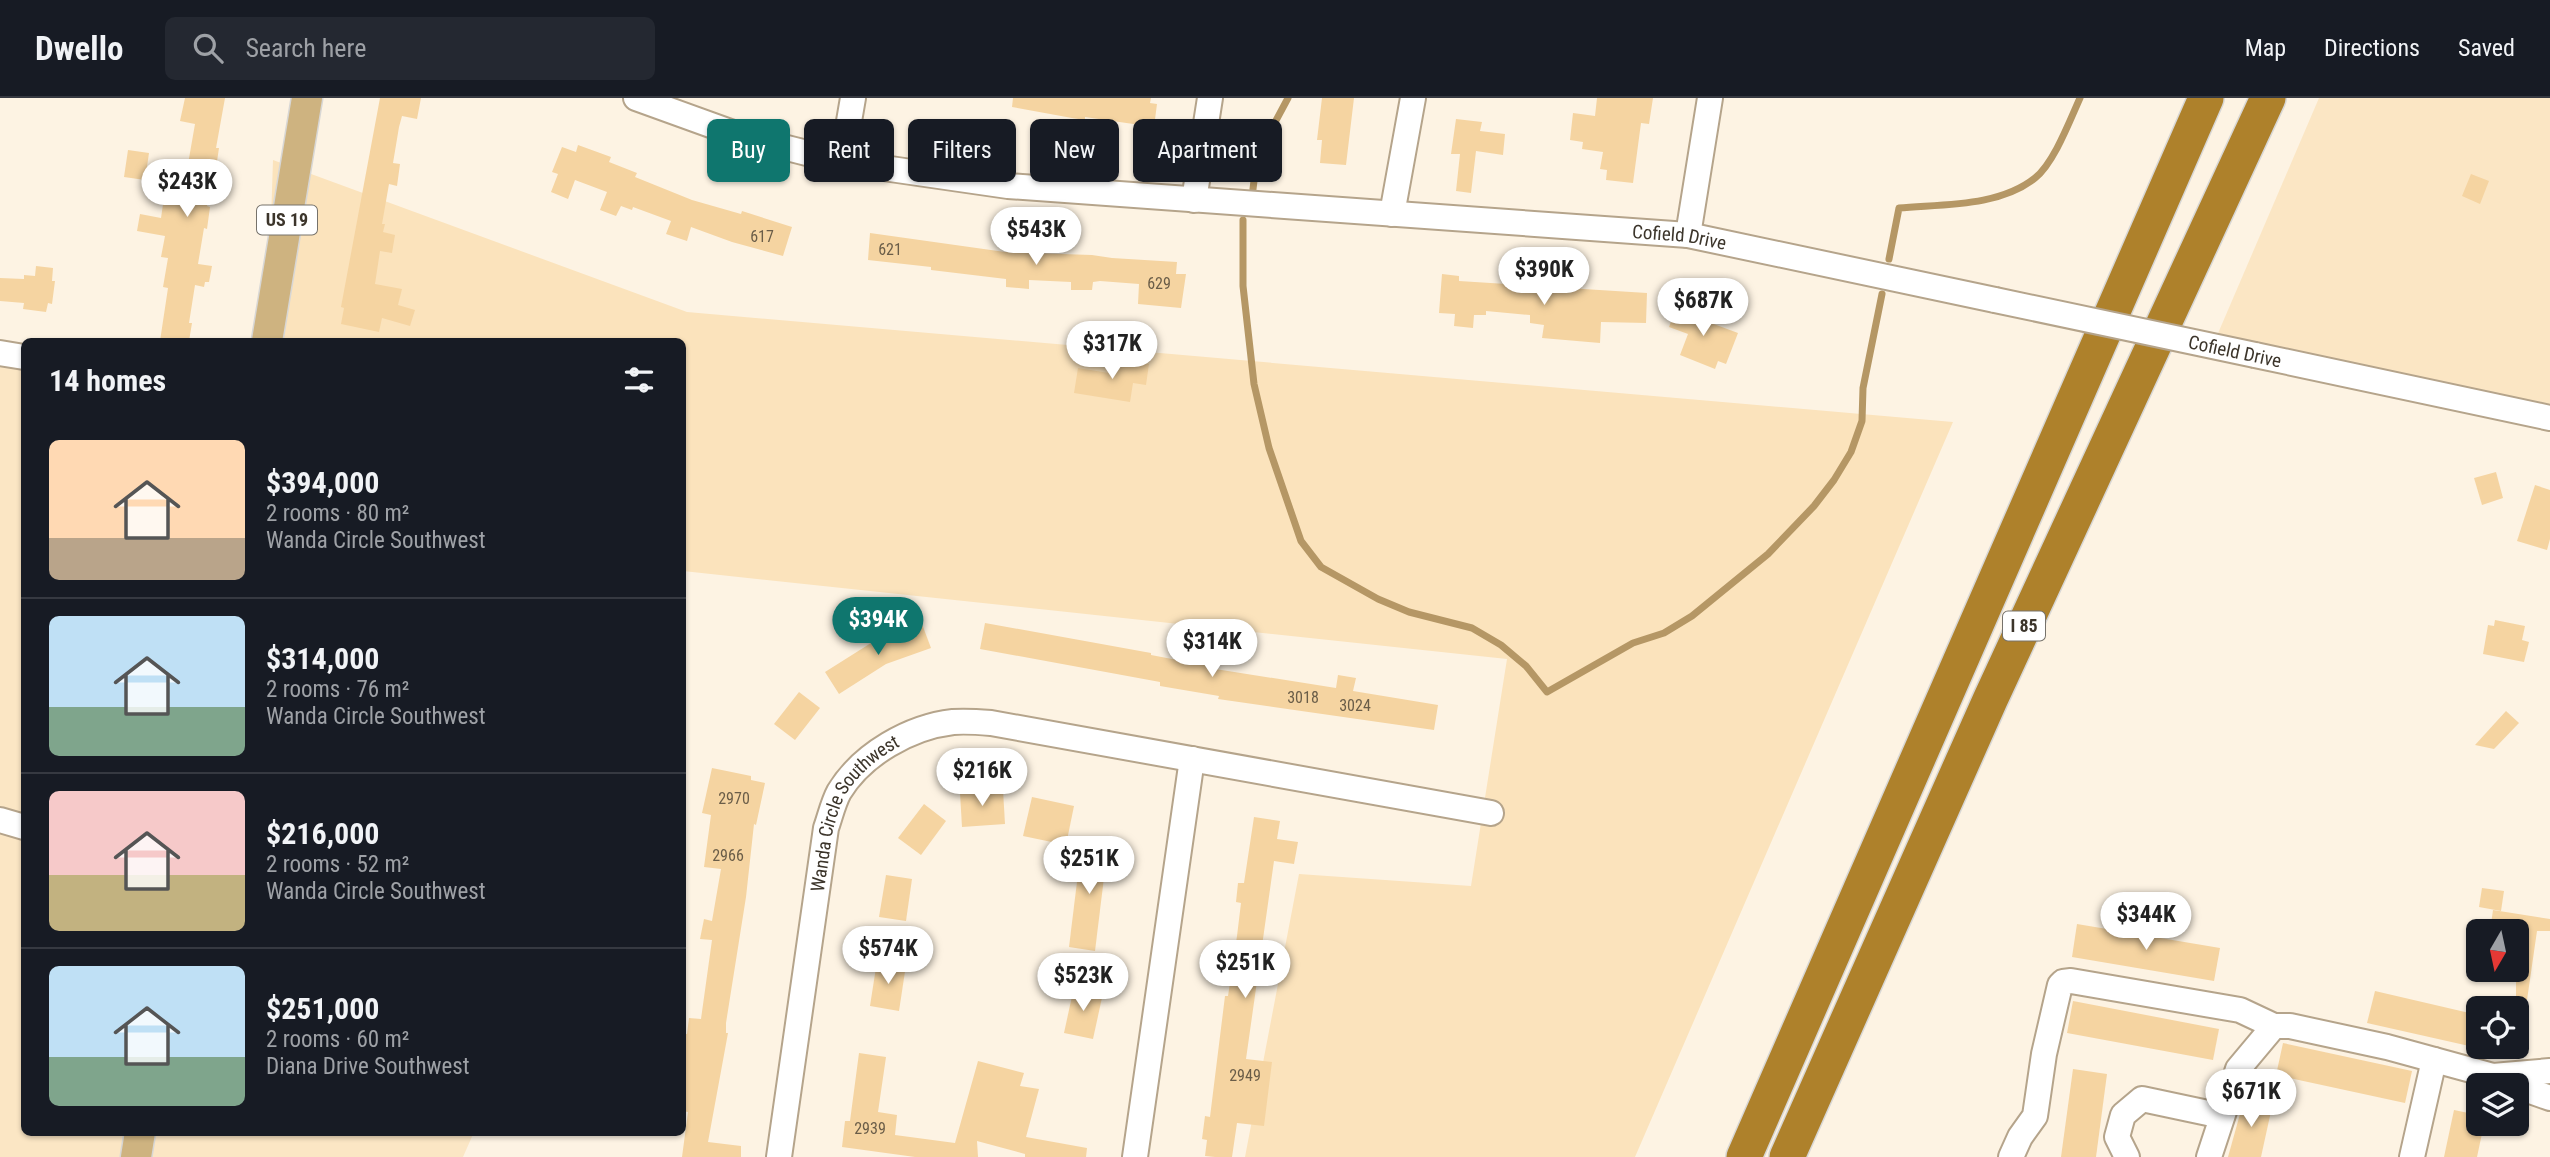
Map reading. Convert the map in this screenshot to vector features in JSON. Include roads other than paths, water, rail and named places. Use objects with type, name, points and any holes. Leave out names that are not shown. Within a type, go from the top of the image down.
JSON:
[{"type":"highway","name":"I 85","points":[[1744,1157],[2206,98]]},
{"type":"highway","name":"I 85","points":[[1787,1157],[1990,700],[2268,98]]},
{"type":"main road","name":"US 19","points":[[267,338],[307,98]]},
{"type":"main road","points":[[136,1157],[139,1136]]},
{"type":"street","name":"Cofield Drive","points":[[636,98],[744,137],[804,152]]},
{"type":"street","points":[[849,119],[853,98]]},
{"type":"street","points":[[1194,200],[1210,98]]},
{"type":"street","points":[[1392,214],[1413,98]]},
{"type":"street","points":[[1688,235],[1710,98]]},
{"type":"street","name":"Cofield Drive","points":[[894,170],[1008,186],[1688,235],[2550,418]]},
{"type":"street","points":[[0,353],[21,356]]},
{"type":"street","name":"Wanda Circle Southwest","points":[[779,1157],[826,828],[839,793],[862,765],[894,742],[923,728],[954,722],[991,723],[1491,813]]},
{"type":"street","points":[[1135,1157],[1192,759]]},
{"type":"street","points":[[0,820],[21,826]]},
{"type":"street","points":[[2011,1157],[2020,1137],[2035,1116],[2044,1054],[2060,985],[2063,982],[2071,981],[2240,1010],[2274,1026],[2387,1047],[2478,1073]]},
{"type":"street","points":[[2209,1157],[2238,1069],[2274,1026]]},
{"type":"street","points":[[2412,1157],[2434,1060]]},
{"type":"street","points":[[2529,1076],[2550,1071]]},
{"type":"street","points":[[2529,1090],[2550,1098]]},
{"type":"street","points":[[2127,1157],[2117,1137],[2123,1115],[2142,1099],[2222,1116]]},
{"type":"waterway","points":[[1253,189],[1257,156],[1288,98]]},
{"type":"waterway","points":[[1889,259],[1899,208],[1970,202],[2005,194],[2021,187],[2035,178],[2049,162],[2080,98]]},
{"type":"waterway","points":[[1243,220],[1243,286],[1254,384],[1269,448],[1301,541],[1321,567],[1378,599],[1409,612],[1472,628],[1501,645],[1526,666],[1547,692],[1633,643],[1664,633],[1692,616],[1768,554],[1814,506],[1851,452],[1862,421],[1863,388],[1882,294]]}]
